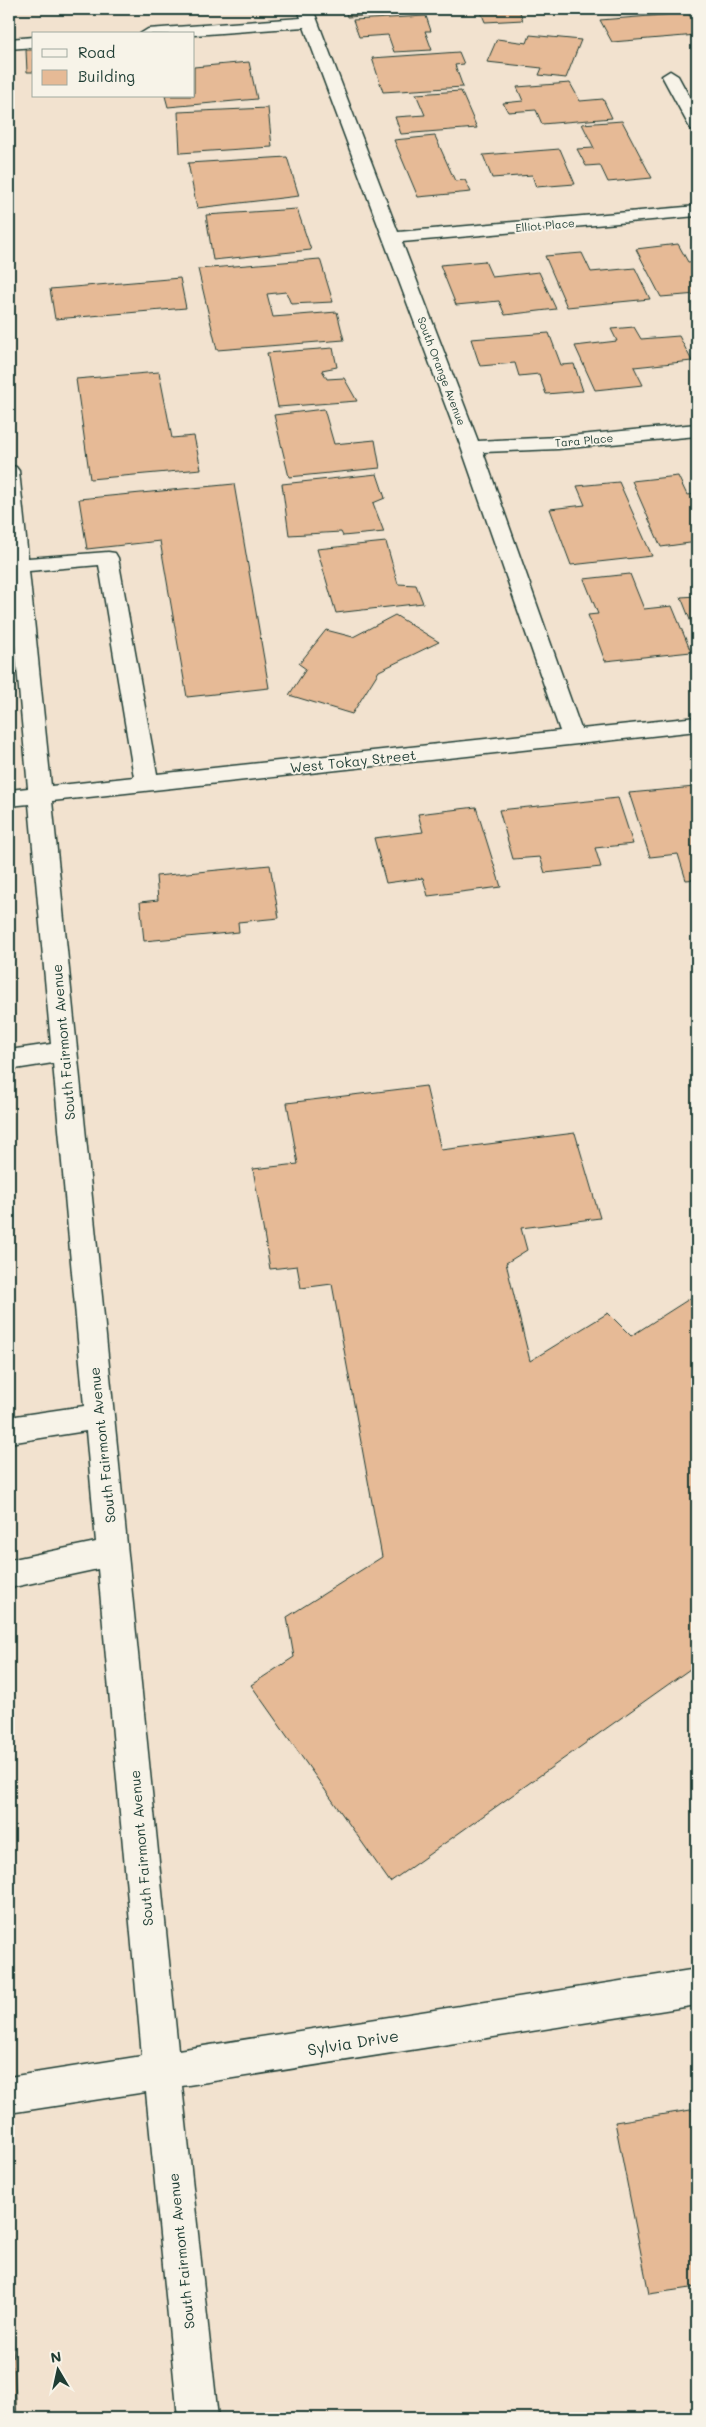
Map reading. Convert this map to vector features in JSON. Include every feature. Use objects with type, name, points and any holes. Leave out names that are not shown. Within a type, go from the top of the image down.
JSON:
[{"type":"street","points":[[165,32],[307,15]]},
{"type":"street","name":"South Orange Avenue","points":[[307,15],[471,447],[572,737]]},
{"type":"street","points":[[9,44],[32,42]]},
{"type":"street","points":[[670,76],[697,126]]},
{"type":"street","name":"Elliot Place","points":[[392,238],[697,211]]},
{"type":"street","name":"Tara Place","points":[[471,447],[558,443],[697,430]]},
{"type":"street","name":"South Fairmont Avenue","points":[[9,471],[16,583],[40,796],[162,2072],[198,2418]]},
{"type":"street","points":[[16,583],[108,558],[147,784]]},
{"type":"street","name":"West Tokay Street","points":[[9,798],[697,724]]},
{"type":"street","points":[[9,1060],[64,1052]]},
{"type":"street","points":[[9,1430],[99,1416]]},
{"type":"street","points":[[9,1574],[113,1552]]},
{"type":"street","name":"Sylvia Drive","points":[[9,2095],[152,2071],[162,2072],[697,1987]]},
{"type":"building","points":[[345,9],[423,9],[424,12],[347,17]]},
{"type":"building","points":[[519,10],[523,20],[485,22],[481,12]]},
{"type":"building","points":[[688,13],[697,28],[697,35],[612,42],[600,20]]},
{"type":"building","points":[[426,16],[431,31],[425,31],[432,50],[394,52],[388,35],[359,37],[353,20]]},
{"type":"building","points":[[530,35],[581,40],[566,78],[539,75],[542,68],[487,62],[497,39],[527,43]]},
{"type":"building","points":[[26,50],[32,50],[32,72],[27,72]]},
{"type":"building","points":[[459,52],[464,64],[455,65],[463,87],[383,92],[372,58]]},
{"type":"building","points":[[249,62],[257,99],[168,107],[166,98],[195,98],[195,67]]},
{"type":"building","points":[[570,83],[580,101],[603,99],[612,118],[542,124],[536,110],[508,112],[503,103],[523,101],[517,87]]},
{"type":"building","points":[[461,91],[477,128],[401,134],[395,117],[425,115],[416,94]]},
{"type":"building","points":[[268,108],[272,147],[180,153],[178,112]]},
{"type":"building","points":[[622,121],[652,178],[608,182],[600,165],[586,166],[577,149],[594,148],[582,124]]},
{"type":"building","points":[[435,136],[455,181],[465,180],[471,192],[418,197],[394,140]]},
{"type":"building","points":[[560,149],[575,184],[536,187],[532,175],[492,178],[483,155]]},
{"type":"building","points":[[287,157],[299,196],[197,208],[188,163]]},
{"type":"building","points":[[297,209],[311,250],[213,260],[206,215]]},
{"type":"building","points":[[678,244],[688,262],[697,261],[697,294],[661,297],[636,249]]},
{"type":"building","points":[[582,253],[591,272],[635,268],[650,299],[567,307],[545,256]]},
{"type":"building","points":[[320,259],[333,302],[291,304],[286,292],[267,294],[273,317],[337,312],[344,340],[217,350],[198,269]]},
{"type":"building","points":[[485,261],[492,277],[539,272],[556,309],[505,315],[499,301],[456,305],[440,265]]},
{"type":"building","points":[[180,278],[186,308],[55,319],[50,289]]},
{"type":"building","points":[[634,327],[641,339],[679,336],[692,361],[634,367],[643,385],[595,390],[575,346],[617,341],[611,329]]},
{"type":"building","points":[[549,333],[561,365],[574,364],[583,391],[546,394],[539,374],[519,376],[515,363],[480,366],[471,339]]},
{"type":"building","points":[[333,348],[337,367],[322,370],[327,379],[344,378],[357,401],[278,407],[267,353]]},
{"type":"building","points":[[159,372],[172,438],[194,436],[201,469],[90,479],[76,379]]},
{"type":"building","points":[[324,409],[334,444],[375,440],[380,468],[289,477],[274,415]]},
{"type":"building","points":[[377,474],[385,498],[373,503],[384,532],[343,536],[341,532],[289,535],[282,484]]},
{"type":"building","points":[[678,476],[687,495],[697,494],[697,542],[661,547],[632,481]]},
{"type":"building","points":[[619,482],[652,556],[571,565],[550,509],[585,505],[577,486]]},
{"type":"building","points":[[234,484],[269,688],[187,697],[160,541],[87,549],[79,499]]},
{"type":"building","points":[[386,542],[398,584],[416,585],[423,603],[336,613],[317,549]]},
{"type":"building","points":[[630,574],[644,609],[672,606],[691,652],[605,661],[588,615],[598,614],[584,579]]},
{"type":"building","points":[[697,596],[697,630],[694,630],[681,597]]},
{"type":"building","points":[[395,615],[439,642],[379,671],[352,714],[289,695],[306,669],[299,664],[326,630],[353,637]]},
{"type":"building","points":[[695,787],[697,794],[697,879],[686,880],[678,854],[650,857],[629,793]]},
{"type":"building","points":[[618,798],[633,844],[595,848],[601,867],[545,873],[540,857],[513,859],[499,810]]},
{"type":"building","points":[[476,807],[501,887],[428,896],[423,878],[386,883],[374,838],[423,832],[418,814]]},
{"type":"building","points":[[270,865],[279,918],[238,922],[239,932],[144,941],[140,902],[158,900],[156,876]]},
{"type":"building","points":[[426,1086],[441,1150],[575,1133],[600,1218],[521,1228],[527,1250],[506,1263],[530,1361],[608,1313],[631,1336],[697,1294],[697,1664],[390,1882],[251,1685],[294,1657],[287,1617],[382,1557],[332,1284],[301,1288],[297,1266],[270,1269],[253,1169],[298,1164],[287,1103]]},
{"type":"building","points":[[697,2109],[697,2287],[649,2294],[615,2122]]},
{"type":"building","points":[[9,2271],[17,2418],[9,2418]]}]
